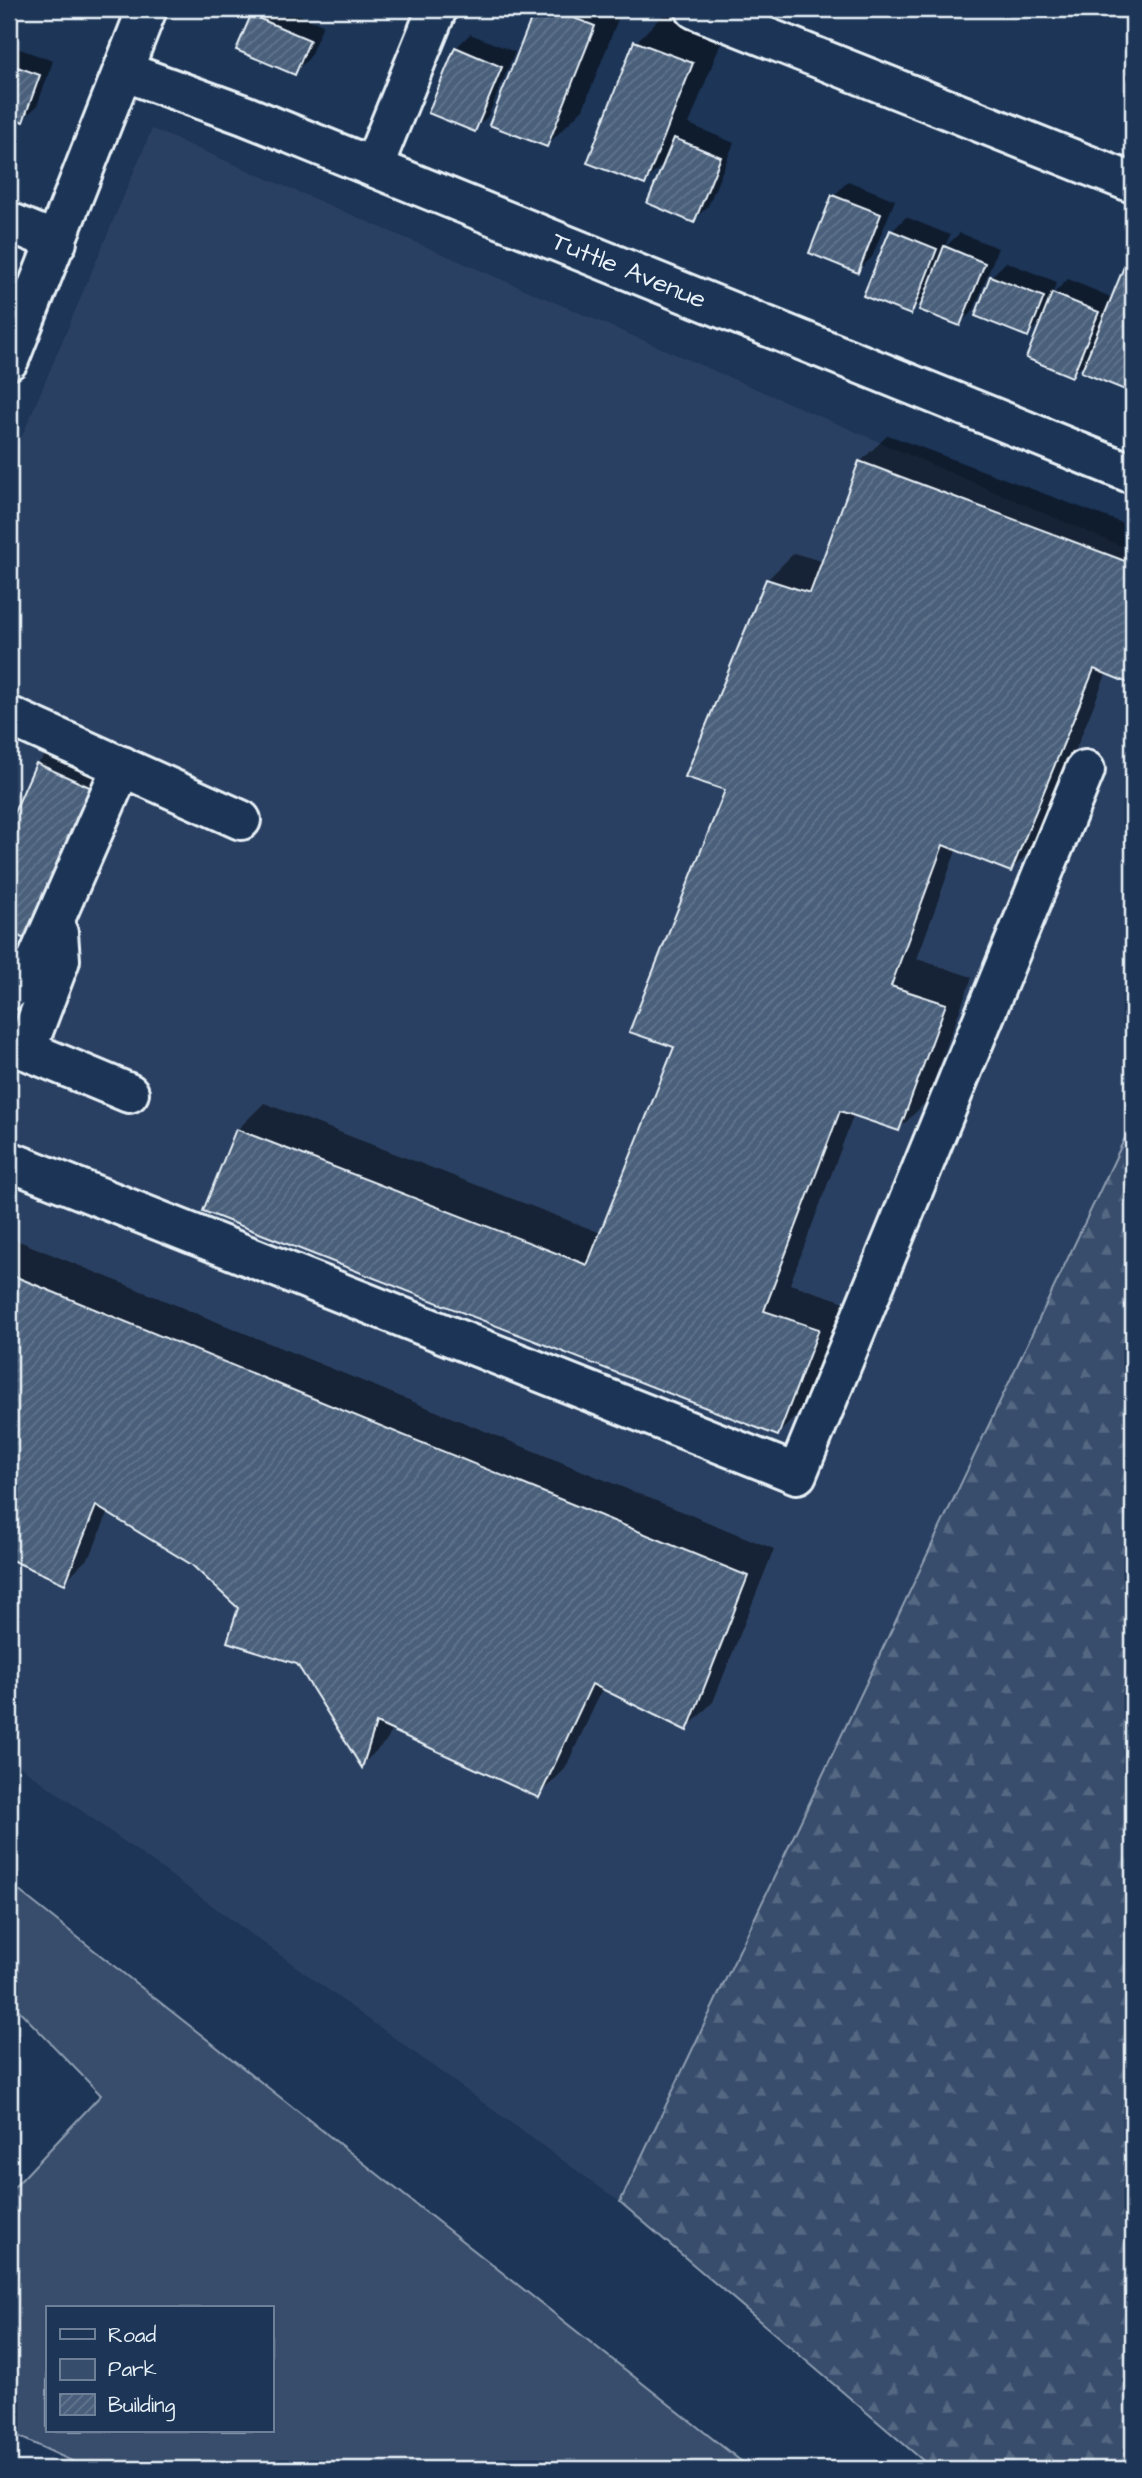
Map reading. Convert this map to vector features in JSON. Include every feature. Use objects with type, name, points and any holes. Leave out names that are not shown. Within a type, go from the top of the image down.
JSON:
[{"type":"street","points":[[9,360],[147,9]]},
{"type":"street","points":[[373,167],[437,9]]},
{"type":"street","points":[[695,9],[1133,183]]},
{"type":"street","name":"Tuttle Avenue","points":[[123,71],[373,167],[1133,474]]},
{"type":"street","points":[[9,222],[57,242]]},
{"type":"street","points":[[9,716],[241,820]]},
{"type":"street","points":[[9,990],[23,979],[55,923],[122,766]]},
{"type":"street","points":[[9,1161],[797,1474],[1085,770]]},
{"type":"street","points":[[55,923],[60,960],[18,1046],[129,1093]]},
{"type":"shaded area","points":[[152,129],[1133,551],[1133,1121],[620,2202],[9,1758],[9,467]]},
{"type":"green space","points":[[1133,1121],[1133,2469],[933,2469],[620,2202]]},
{"type":"green space","points":[[9,1883],[751,2469],[89,2469],[9,2432],[9,2193],[101,2095],[9,2000]]},
{"type":"building","points":[[535,9],[551,9],[595,26],[547,147],[489,125]]},
{"type":"building","points":[[1115,9],[1133,9],[1133,22],[1113,14]]},
{"type":"building","points":[[251,15],[310,40],[295,75],[236,50]]},
{"type":"building","points":[[634,41],[693,63],[645,185],[587,163]]},
{"type":"building","points":[[455,47],[502,67],[475,132],[428,113]]},
{"type":"building","points":[[9,64],[40,75],[23,122],[9,117]]},
{"type":"building","points":[[674,138],[721,157],[694,223],[647,203]]},
{"type":"building","points":[[832,195],[881,214],[858,273],[809,253]]},
{"type":"building","points":[[890,230],[937,249],[911,315],[863,296]]},
{"type":"building","points":[[944,246],[985,263],[960,326],[919,310]]},
{"type":"building","points":[[1130,252],[1133,254],[1133,369],[1125,390],[1081,372]]},
{"type":"building","points":[[990,276],[1044,297],[1028,337],[975,316]]},
{"type":"building","points":[[1052,293],[1099,312],[1072,377],[1026,358]]},
{"type":"building","points":[[859,461],[1133,564],[1133,685],[1094,669],[1011,872],[943,845],[891,986],[946,1004],[899,1131],[840,1111],[764,1311],[819,1329],[778,1436],[203,1211],[236,1129],[587,1265],[674,1047],[629,1032],[725,790],[685,777],[766,579],[810,593]]},
{"type":"building","points":[[36,763],[103,793],[36,944],[9,932],[9,824]]},
{"type":"building","points":[[9,1274],[748,1576],[687,1731],[592,1684],[539,1798],[376,1723],[362,1768],[297,1664],[227,1642],[238,1608],[192,1565],[96,1506],[65,1584],[9,1559]]}]
